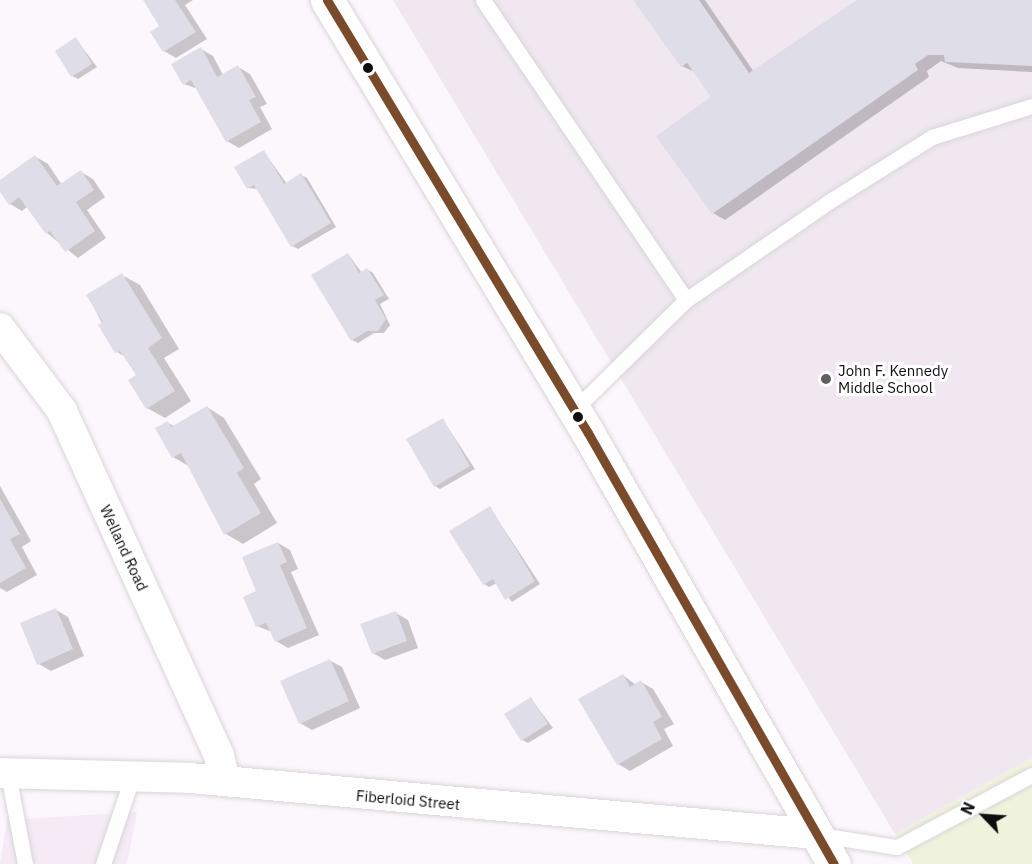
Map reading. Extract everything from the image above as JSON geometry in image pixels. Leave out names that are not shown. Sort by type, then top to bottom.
[{"type":"main road","points":[[327,0],[574,410],[834,864]]},
{"type":"street","name":"Welland Road","points":[[0,328],[62,411],[219,755],[225,781]]},
{"type":"street","name":"Fiberloid Street","points":[[4,773],[225,781],[815,834]]},
{"type":"lane","points":[[483,0],[686,300]]},
{"type":"lane","points":[[574,410],[686,300],[833,199],[932,137],[1032,106]]},
{"type":"lane","points":[[4,773],[25,864]]},
{"type":"lane","points":[[815,834],[897,848],[1032,775]]},
{"type":"lane","points":[[103,864],[132,778]]},
{"type":"shaded area","name":"John F. Kennedy Middle School","points":[[393,0],[1032,0],[1032,758],[895,834]]},
{"type":"shaded area","points":[[137,812],[127,864],[0,864],[7,820]]},
{"type":"green space","points":[[1032,758],[1032,864],[913,864],[895,834]]},
{"type":"building","points":[[143,0],[175,0],[196,32],[163,52],[150,32],[159,26]]},
{"type":"building","points":[[633,0],[699,0],[749,73],[857,0],[1032,0],[1032,66],[945,62],[944,55],[928,55],[915,64],[918,70],[712,214],[656,136],[711,97],[687,63],[681,67]]},
{"type":"building","points":[[76,37],[92,64],[71,77],[55,51]]},
{"type":"building","points":[[201,47],[217,77],[238,65],[256,97],[249,100],[261,122],[226,142],[191,80],[183,85],[171,64]]},
{"type":"building","points":[[264,150],[284,184],[301,173],[331,223],[291,247],[254,185],[247,189],[234,167]]},
{"type":"building","points":[[35,155],[57,186],[81,170],[94,190],[76,202],[95,231],[65,252],[50,231],[46,234],[19,197],[9,205],[0,192],[0,180]]},
{"type":"building","points":[[348,253],[359,273],[367,268],[384,295],[375,300],[386,319],[378,331],[367,331],[351,341],[311,275]]},
{"type":"building","points":[[122,273],[162,338],[148,348],[175,391],[146,409],[128,380],[136,375],[120,351],[115,353],[98,325],[103,322],[86,295]]},
{"type":"building","points":[[207,406],[244,468],[237,473],[261,513],[224,535],[181,453],[172,458],[155,428],[168,421],[171,427]]},
{"type":"building","points":[[443,418],[470,466],[434,487],[406,439]]},
{"type":"building","points":[[0,499],[20,534],[10,539],[26,568],[0,583]]},
{"type":"building","points":[[490,506],[535,581],[505,600],[493,579],[483,585],[449,531]]},
{"type":"building","points":[[278,542],[287,562],[280,565],[307,628],[275,642],[266,623],[256,627],[243,597],[256,591],[242,557]]},
{"type":"building","points":[[56,608],[73,649],[37,665],[20,623]]},
{"type":"building","points":[[396,611],[407,641],[372,654],[360,624]]},
{"type":"building","points":[[330,659],[349,701],[299,724],[280,681]]},
{"type":"building","points":[[623,674],[630,687],[641,680],[662,717],[653,722],[662,739],[617,765],[578,699]]},
{"type":"building","points":[[531,697],[548,724],[521,741],[504,714]]},
{"type":"transit line","points":[[327,0],[588,433],[834,864]]},
{"type":"place","name":"John F. Kennedy Middle School","points":[[826,379]]}]
